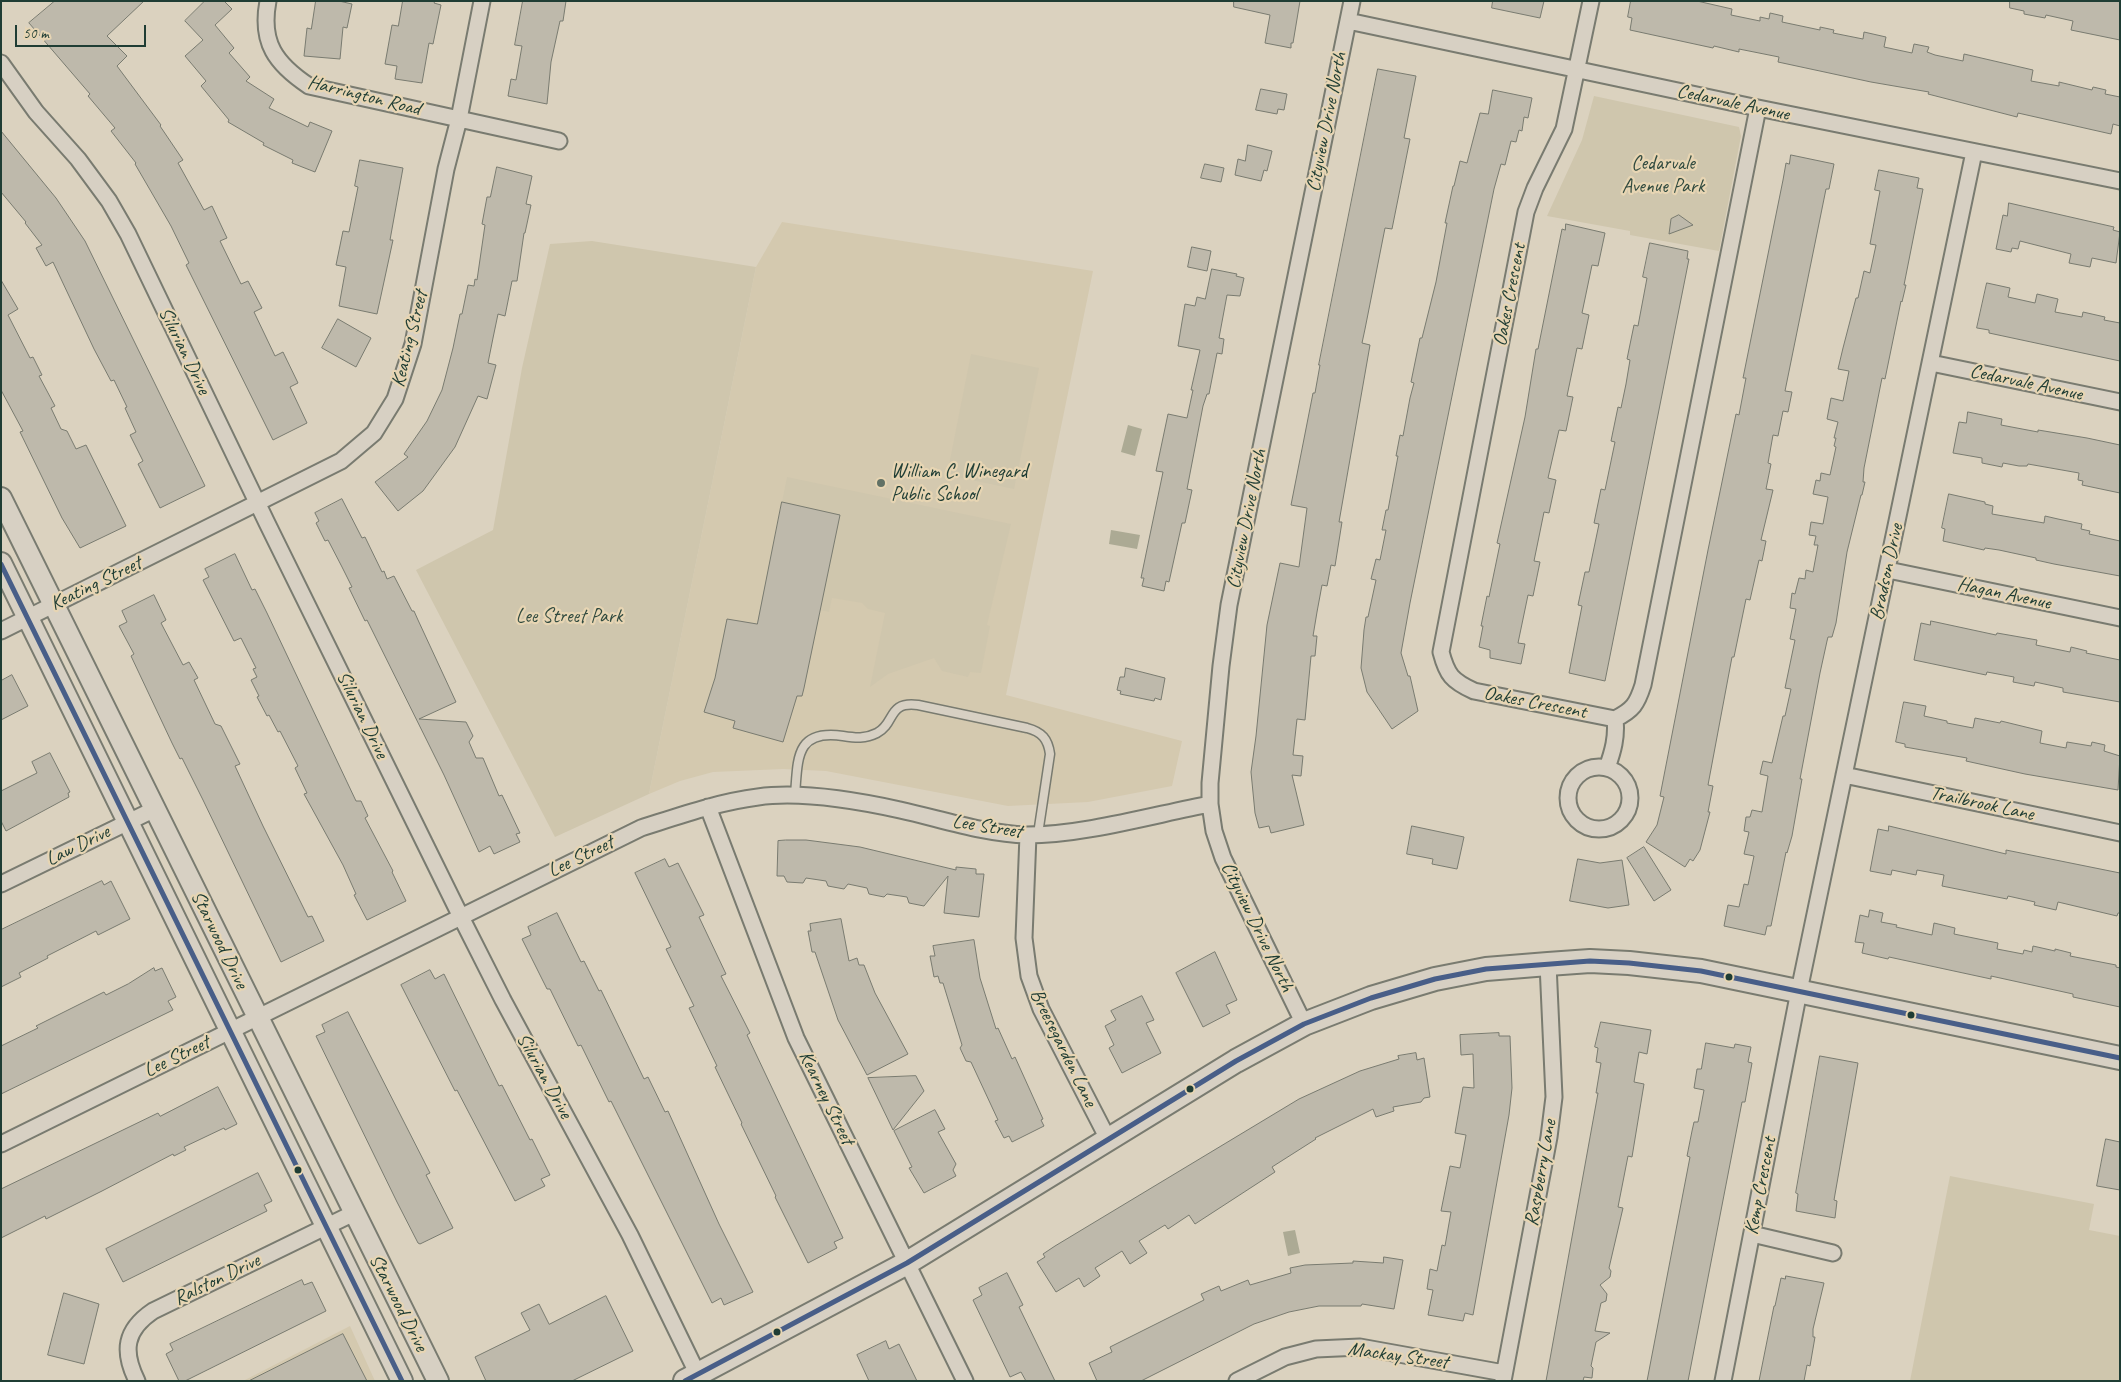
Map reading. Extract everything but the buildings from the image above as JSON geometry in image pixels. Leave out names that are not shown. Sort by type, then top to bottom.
[{"type":"main road","points":[[695,1379],[907,1263],[1236,1061],[1304,1024],[1371,998],[1435,979],[1486,969],[1590,961],[1629,963],[1701,972],[2120,1058]]},
{"type":"street","name":"Harrington Road","points":[[268,1],[266,15],[268,39],[277,58],[290,74],[309,86],[559,141]]},
{"type":"street","name":"Keating Street","points":[[1,631],[341,461],[374,433],[395,400],[413,344],[446,169],[459,119],[482,1]]},
{"type":"street","name":"Cityview Drive North","points":[[1304,1024],[1223,858],[1214,831],[1210,804],[1214,731],[1229,605],[1352,1]]},
{"type":"street","name":"Oakes Crescent","points":[[1591,1],[1564,129],[1534,188],[1526,212],[1441,652],[1446,669],[1456,683],[1474,691],[1615,719],[1628,712],[1638,702],[1643,685],[1758,108]]},
{"type":"street","name":"Cedarvale Avenue","points":[[1348,21],[1758,108],[2120,181]]},
{"type":"street","name":"Silurian Drive","points":[[1,63],[36,112],[78,159],[108,201],[128,234],[461,917],[503,1000],[626,1227],[695,1379]]},
{"type":"street","name":"Bradson Drive","points":[[1799,991],[1974,152]]},
{"type":"street","name":"Cedarvale Avenue","points":[[1931,363],[2120,402]]},
{"type":"street","name":"Starwood Drive","points":[[1,498],[438,1381]]},
{"type":"street","name":"Starwood Drive","points":[[1,563],[402,1381]]},
{"type":"street","name":"Hagan Avenue","points":[[1888,570],[2120,618]]},
{"type":"street","points":[[1607,768],[1615,746],[1617,733],[1615,719]]},
{"type":"street","points":[[1598,767],[1607,768],[1616,773],[1626,784],[1630,798],[1628,808],[1624,817],[1616,824],[1598,829],[1588,827],[1574,816],[1568,798],[1570,789],[1580,774],[1598,767]]},
{"type":"street","name":"Trailbrook Lane","points":[[1844,776],[2120,833]]},
{"type":"street","name":"Lee Street","points":[[1,1144],[461,917],[538,877],[641,828],[708,807],[759,796],[795,795],[898,810],[1004,833],[1033,834],[1078,830],[1210,804]]},
{"type":"street","name":"Kearney Street","points":[[708,807],[796,1038],[965,1381]]},
{"type":"street","name":"Law Drive","points":[[1,884],[154,808]]},
{"type":"street","name":"Breesegarden Lane","points":[[1033,834],[1024,938],[1029,976],[1041,1009],[1108,1139]]},
{"type":"street","name":"Raspberry Lane","points":[[1504,1377],[1549,1138],[1554,1097],[1548,964]]},
{"type":"street","name":"Kemp Crescent","points":[[1723,1381],[1799,991]]},
{"type":"street","name":"Ralston Drive","points":[[137,1381],[128,1356],[129,1341],[134,1329],[141,1320],[154,1311],[354,1213]]},
{"type":"street","points":[[1752,1234],[1833,1253]]},
{"type":"street","name":"Mackay Street","points":[[1237,1381],[1285,1358],[1316,1349],[1360,1347],[1504,1377]]},
{"type":"lane","points":[[795,795],[798,755],[812,738],[826,734],[862,739],[882,730],[892,712],[898,707],[908,704],[1036,730],[1045,736],[1050,754],[1033,834]]},
{"type":"shaded area","name":"William C. Winegard Public School","points":[[782,222],[1093,271],[1006,695],[1182,741],[1172,786],[1088,802],[1008,806],[826,771],[783,769],[713,772],[680,781],[649,794],[756,267]]},
{"type":"shaded area","points":[[1128,425],[1142,429],[1135,456],[1121,452]]},
{"type":"shaded area","points":[[1111,530],[1140,535],[1137,549],[1109,544]]},
{"type":"shaded area","points":[[1295,1230],[1300,1253],[1288,1256],[1283,1232]]},
{"type":"shaded area","points":[[350,1326],[375,1381],[243,1381]]},
{"type":"green space","name":"Cedarvale Avenue Park","points":[[1594,96],[1739,127],[1741,136],[1719,251],[1630,235],[1630,231],[1547,216],[1582,140]]},
{"type":"green space","name":"Lee Street Park","points":[[592,241],[756,267],[649,794],[555,837],[416,570],[493,530],[522,368],[550,244]]},
{"type":"green space","points":[[971,354],[1039,368],[1014,489],[947,475]]},
{"type":"green space","points":[[787,477],[1011,524],[987,625],[990,626],[981,673],[970,672],[968,677],[942,671],[934,658],[888,674],[870,687],[885,613],[868,609],[862,603],[832,598],[829,612],[820,610],[840,515],[782,502]]},
{"type":"green space","points":[[1950,1176],[2094,1204],[2089,1230],[2120,1236],[2120,1381],[1910,1381]]},
{"type":"transit line","points":[[1,564],[402,1381]]},
{"type":"transit line","points":[[685,1381],[907,1263],[1236,1061],[1304,1024],[1371,998],[1435,979],[1486,969],[1590,961],[1629,963],[1701,971],[2120,1058]]},
{"type":"place","name":"William C. Winegard Public School","points":[[881,483]]}]
